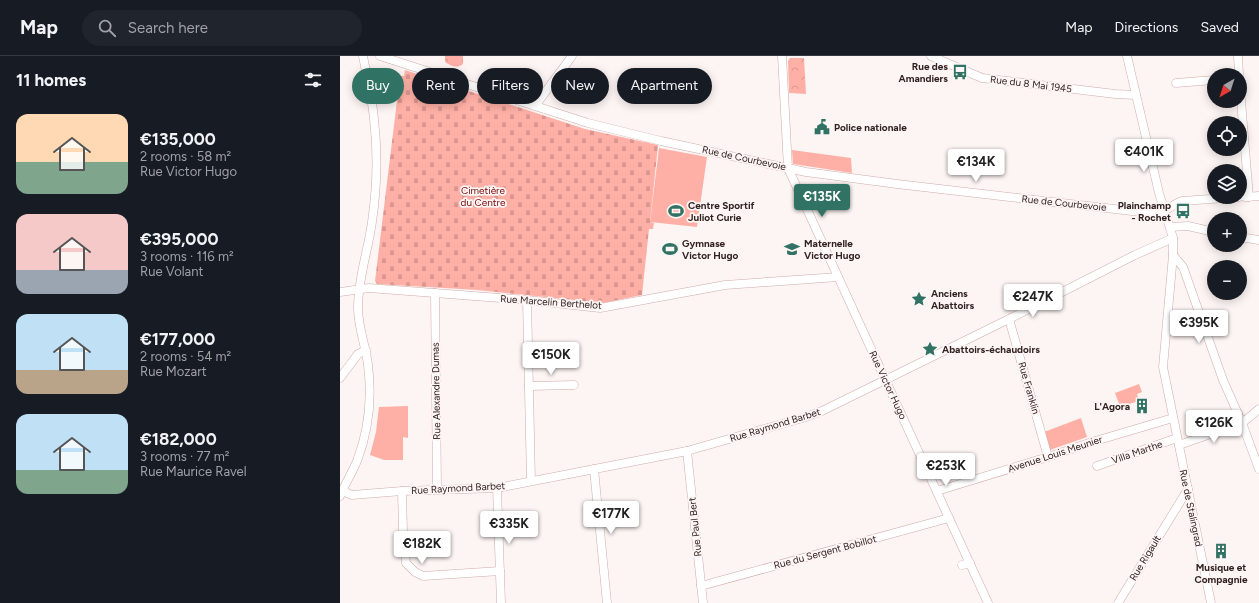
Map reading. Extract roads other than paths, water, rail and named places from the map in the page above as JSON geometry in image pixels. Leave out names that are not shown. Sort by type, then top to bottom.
[{"type":"street","points":[[357,56],[365,68]]},
{"type":"street","points":[[363,56],[365,68]]},
{"type":"street","name":"Rue de Courbevoie","points":[[380,56],[392,58],[535,106],[588,122],[643,136],[788,168],[814,173],[928,188],[1158,214],[1165,212]]},
{"type":"street","points":[[535,106],[572,56]]},
{"type":"street","points":[[782,56],[788,168]]},
{"type":"street","name":"Rue du 8 Mai 1945","points":[[931,56],[940,58],[982,78],[1115,94],[1136,95]]},
{"type":"street","name":"Rue de Stalingrad","points":[[1127,56],[1149,153],[1173,238],[1172,270],[1163,367],[1211,603]]},
{"type":"street","points":[[1238,56],[1239,68]]},
{"type":"street","points":[[1176,83],[1207,81]]},
{"type":"street","points":[[341,494],[358,459],[368,420],[370,397],[368,364],[358,310],[360,277],[372,223],[376,175],[374,118],[371,104]]},
{"type":"street","points":[[1242,108],[1249,197],[1259,196]]},
{"type":"street","name":"Rue Victor Hugo","points":[[788,168],[937,491],[949,518],[961,554],[988,603]]},
{"type":"street","points":[[1165,212],[1174,204],[1182,201],[1207,199]]},
{"type":"street","points":[[1170,227],[1188,226],[1207,230]]},
{"type":"street","name":"Rue Raymond Barbet","points":[[341,494],[497,488],[687,451],[815,414],[1009,319],[1135,255],[1173,238]]},
{"type":"street","points":[[1247,238],[1259,240]]},
{"type":"street","points":[[1173,255],[1183,267],[1223,380],[1242,423],[1259,469]]},
{"type":"street","name":"Rue Marcelin Berthelot","points":[[340,292],[368,288],[527,300],[600,308],[725,285],[838,277]]},
{"type":"street","name":"Rue Alexandre Dumas","points":[[435,293],[437,490]]},
{"type":"street","points":[[527,300],[531,481]]},
{"type":"street","name":"Rue Franklin","points":[[1009,319],[1048,457]]},
{"type":"street","points":[[340,378],[358,354],[366,350]]},
{"type":"street","points":[[350,366],[368,364]]},
{"type":"street","points":[[529,386],[574,385]]},
{"type":"street","points":[[1242,423],[1259,408]]},
{"type":"street","name":"Avenue Louis Meunier","points":[[937,491],[1173,418]]},
{"type":"street","name":"Villa Marthe","points":[[1097,466],[1242,423]]},
{"type":"street","name":"Rue Paul Bert","points":[[687,451],[703,603]]},
{"type":"street","points":[[594,469],[607,603]]},
{"type":"street","points":[[497,488],[501,603]]},
{"type":"street","name":"Rue Rigault","points":[[1118,603],[1188,488]]},
{"type":"street","points":[[402,491],[403,532],[406,563],[414,572],[423,576],[500,571]]},
{"type":"street","points":[[1173,512],[1191,505]]},
{"type":"street","name":"Rue du Sergent Bobillot","points":[[701,586],[949,518]]},
{"type":"place","name":"Rue des Amandiers","points":[[960,72]]},
{"type":"place","name":"Police nationale","points":[[822,127]]},
{"type":"place","name":"Centre Sportif Juliot Curie","points":[[676,211]]},
{"type":"place","name":"Plainchamp - Rochet","points":[[1183,211]]},
{"type":"place","name":"Gymnase Victor Hugo","points":[[670,249]]},
{"type":"place","name":"Maternelle Victor Hugo","points":[[792,249]]},
{"type":"place","name":"Anciens Abattoirs","points":[[919,299]]},
{"type":"place","name":"Abattoirs-échaudoirs","points":[[930,349]]},
{"type":"place","name":"L'Agora","points":[[1142,406]]},
{"type":"place","name":"Musique et Compagnie","points":[[1221,551]]},
{"type":"park label","name":"Cimetière du Centre","points":[[483,196]]}]
